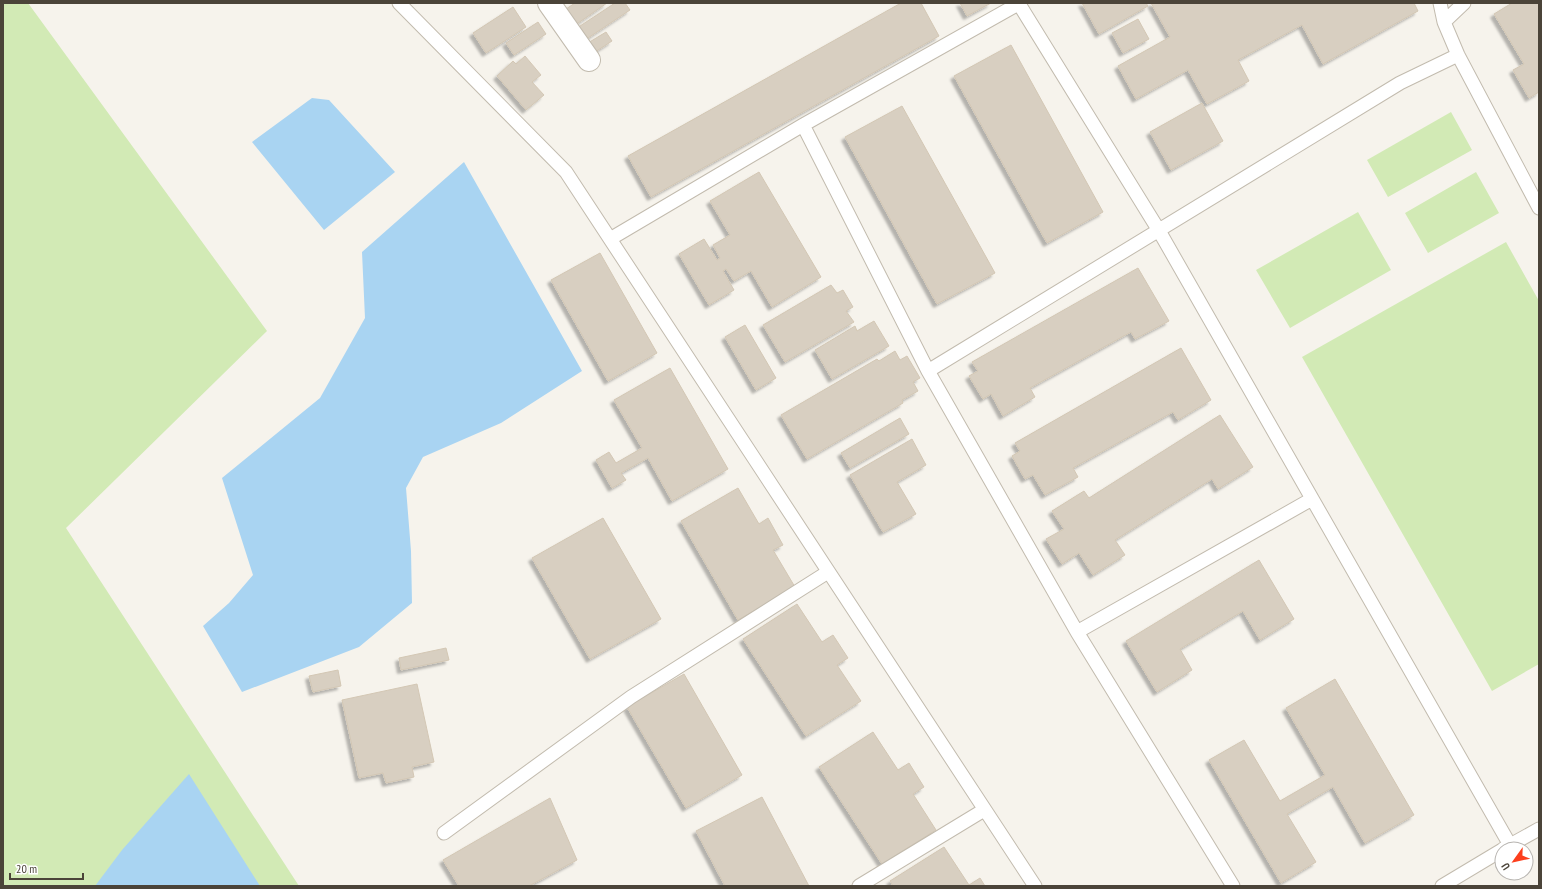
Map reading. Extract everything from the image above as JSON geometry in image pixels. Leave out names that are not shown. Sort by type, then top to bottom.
[{"type":"street","points":[[549,3],[589,60]]},
{"type":"lane","points":[[399,3],[566,172],[1035,886]]},
{"type":"lane","points":[[610,239],[803,125],[1019,3],[1158,229],[1312,499],[1501,841]]},
{"type":"lane","points":[[1440,3],[1444,22],[1458,55],[1539,208]]},
{"type":"lane","points":[[1444,22],[1464,3]]},
{"type":"lane","points":[[928,371],[1158,229],[1400,83],[1458,55]]},
{"type":"lane","points":[[803,125],[928,371],[1078,632],[1233,886]]},
{"type":"lane","points":[[1078,632],[1312,499]]},
{"type":"lane","points":[[444,833],[631,697],[828,572]]},
{"type":"lane","points":[[859,886],[984,810]]},
{"type":"lane","points":[[1518,841],[1539,829]]},
{"type":"lane","points":[[1442,886],[1494,855]]},
{"type":"green space","points":[[3,3],[28,3],[267,331],[66,528],[299,886],[3,886]]},
{"type":"green space","points":[[1451,112],[1472,150],[1388,197],[1367,160]]},
{"type":"green space","points":[[1476,172],[1499,213],[1428,253],[1405,213]]},
{"type":"green space","points":[[1358,212],[1391,270],[1290,328],[1256,270]]},
{"type":"green space","points":[[1506,242],[1539,301],[1539,664],[1492,691],[1302,357]]},
{"type":"water","points":[[312,98],[329,100],[395,172],[324,230],[252,142]]},
{"type":"water","points":[[464,162],[582,371],[501,423],[423,457],[406,488],[411,551],[412,603],[359,647],[242,692],[203,626],[229,603],[253,575],[222,478],[320,398],[365,318],[362,252]]},
{"type":"water","points":[[189,774],[260,886],[95,886],[122,850]]},
{"type":"building","points":[[575,3],[607,3],[571,28],[560,13]]},
{"type":"building","points":[[615,3],[625,3],[630,10],[582,42],[574,30]]},
{"type":"building","points":[[901,3],[921,3],[939,36],[651,197],[628,156]]},
{"type":"building","points":[[960,3],[991,3],[967,16]]},
{"type":"building","points":[[1082,3],[1146,3],[1148,6],[1099,34]]},
{"type":"building","points":[[1151,3],[1414,3],[1418,11],[1323,64],[1302,25],[1238,60],[1249,81],[1207,104],[1188,70],[1136,99],[1118,66],[1170,37]]},
{"type":"building","points":[[1512,3],[1539,3],[1539,92],[1529,98],[1513,70],[1524,64],[1494,14]]},
{"type":"building","points":[[513,7],[526,27],[486,53],[473,33]]},
{"type":"building","points":[[1138,19],[1149,39],[1123,53],[1112,33]]},
{"type":"building","points":[[538,22],[546,34],[514,55],[506,43]]},
{"type":"building","points":[[606,32],[612,41],[589,56],[583,46]]},
{"type":"building","points":[[1011,45],[1103,212],[1047,243],[954,76]]},
{"type":"building","points":[[525,56],[541,75],[532,82],[544,95],[526,110],[497,76],[513,61],[516,64]]},
{"type":"building","points":[[1202,103],[1223,141],[1171,170],[1150,132]]},
{"type":"building","points":[[902,106],[995,273],[937,304],[845,137]]},
{"type":"building","points":[[759,172],[821,277],[772,307],[751,271],[734,281],[726,269],[723,271],[734,290],[709,305],[679,254],[704,239],[717,260],[720,258],[713,245],[730,235],[710,201]]},
{"type":"building","points":[[600,253],[657,353],[608,381],[551,280]]},
{"type":"building","points":[[1138,268],[1169,321],[1135,339],[1131,332],[1030,388],[1035,397],[1003,416],[991,394],[983,399],[969,376],[978,371],[972,362]]},
{"type":"building","points":[[831,285],[837,293],[843,290],[853,307],[846,311],[854,322],[785,362],[763,325]]},
{"type":"building","points":[[874,321],[889,346],[832,379],[815,350],[855,326],[857,331]]},
{"type":"building","points":[[745,325],[776,378],[756,390],[725,337]]},
{"type":"building","points":[[1181,348],[1211,400],[1178,420],[1173,412],[1073,468],[1078,477],[1045,495],[1033,475],[1025,479],[1012,456],[1020,451],[1015,443]]},
{"type":"building","points":[[895,351],[900,360],[907,356],[920,378],[913,382],[918,391],[902,400],[903,403],[807,459],[781,415],[877,359],[879,361]]},
{"type":"building","points":[[670,368],[728,469],[672,501],[648,458],[621,473],[626,480],[612,488],[596,460],[609,452],[616,463],[642,448],[614,400]]},
{"type":"building","points":[[1220,415],[1253,467],[1218,489],[1212,479],[1115,540],[1125,555],[1093,575],[1079,553],[1062,564],[1046,539],[1064,529],[1052,511],[1084,491],[1089,498]]},
{"type":"building","points":[[900,418],[909,434],[850,468],[841,453]]},
{"type":"building","points":[[912,439],[926,465],[897,482],[916,514],[883,532],[850,475]]},
{"type":"building","points":[[738,488],[759,524],[768,518],[783,545],[773,550],[795,587],[738,620],[681,521]]},
{"type":"building","points":[[603,518],[661,619],[590,659],[532,558]]},
{"type":"building","points":[[1259,560],[1294,619],[1260,640],[1243,611],[1180,649],[1192,670],[1157,692],[1126,641]]},
{"type":"building","points":[[797,604],[822,642],[833,635],[848,658],[837,665],[861,701],[806,736],[743,639]]},
{"type":"building","points":[[446,648],[449,660],[401,670],[399,658]]},
{"type":"building","points":[[338,670],[341,686],[313,692],[309,676]]},
{"type":"building","points":[[684,674],[742,775],[686,808],[627,707]]},
{"type":"building","points":[[1335,679],[1414,815],[1365,843],[1333,787],[1287,814],[1316,862],[1281,883],[1209,760],[1244,740],[1280,801],[1325,775],[1286,708]]},
{"type":"building","points":[[417,684],[434,762],[412,767],[414,777],[386,783],[383,773],[359,778],[342,700]]},
{"type":"building","points":[[873,732],[898,770],[909,763],[924,787],[913,794],[936,830],[882,864],[819,767]]},
{"type":"building","points":[[762,797],[809,886],[725,886],[696,831]]},
{"type":"building","points":[[550,798],[577,860],[529,886],[459,886],[443,860]]},
{"type":"building","points":[[944,847],[969,885],[980,878],[985,886],[893,886],[890,881]]}]
